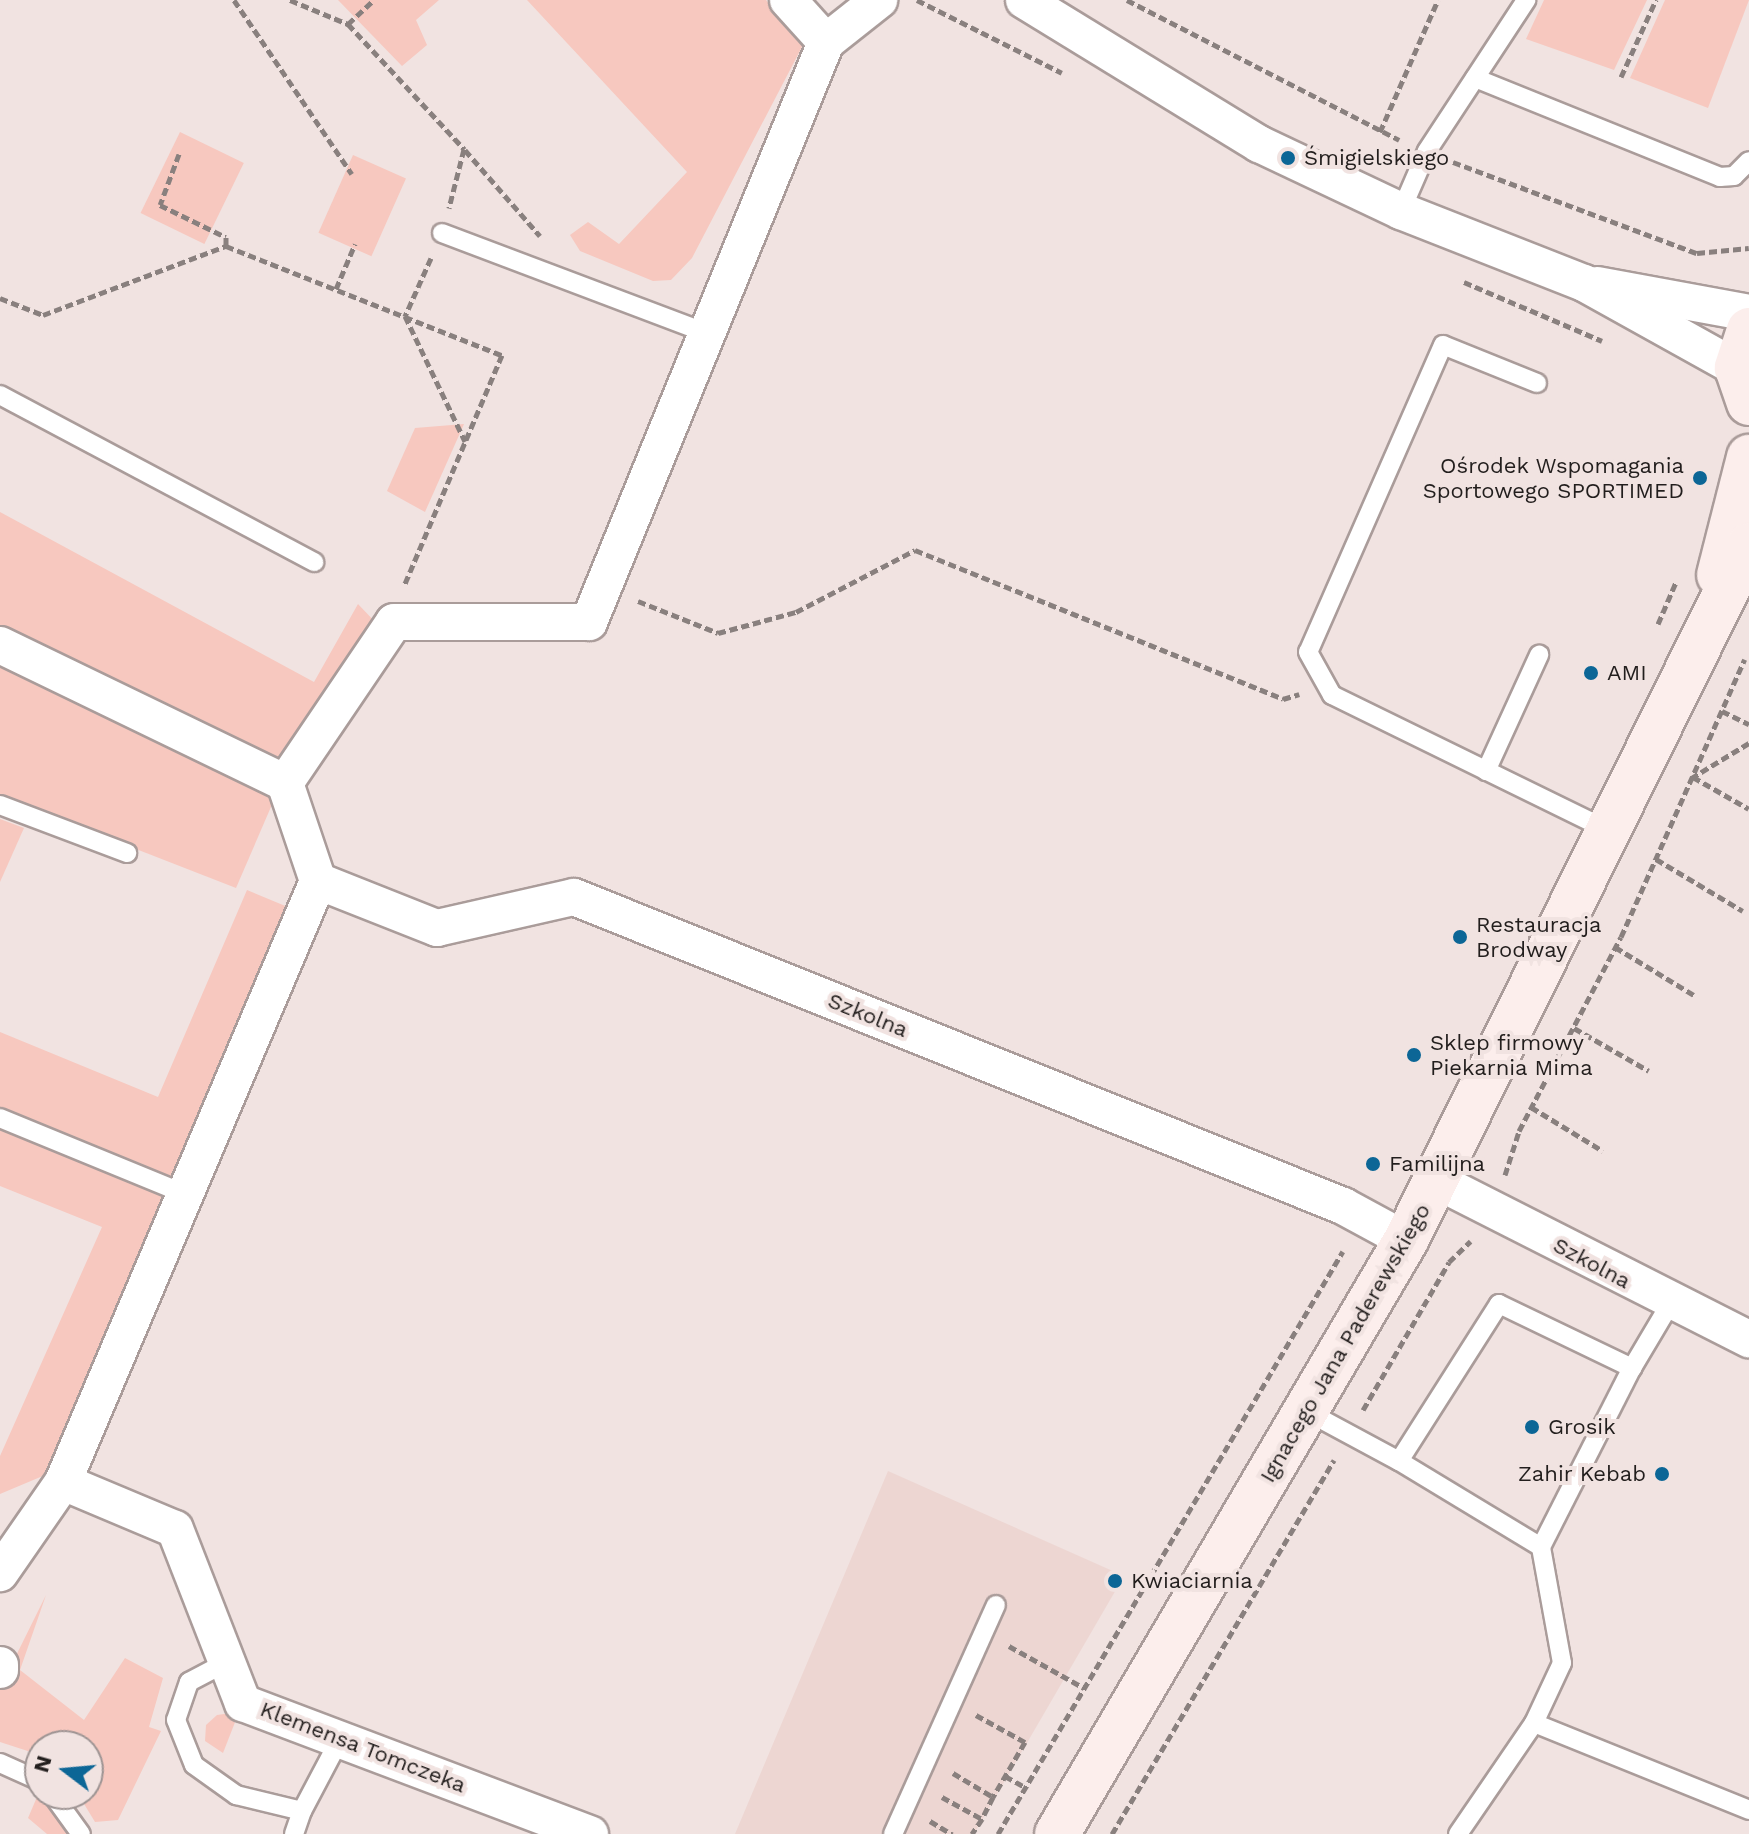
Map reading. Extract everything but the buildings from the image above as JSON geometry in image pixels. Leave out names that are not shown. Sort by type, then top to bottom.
[{"type":"street","points":[[788,0],[826,42]]},
{"type":"street","points":[[285,783],[394,622],[589,622],[826,42],[879,0]]},
{"type":"street","points":[[1024,0],[1259,144],[1401,211],[1584,283],[1745,367]]},
{"type":"street","points":[[1584,283],[1749,313]]},
{"type":"street","points":[[1708,620],[1749,457]]},
{"type":"street","points":[[1708,620],[1749,545]]},
{"type":"street","name":"Ignacego Jana Paderewskiego","points":[[1057,1834],[1406,1240],[1612,833],[1708,620]]},
{"type":"street","points":[[0,645],[285,783],[318,881],[63,1482],[0,1573]]},
{"type":"street","name":"Szkolna","points":[[318,881],[437,928],[574,897],[1363,1216],[1406,1240]]},
{"type":"street","name":"Szkolna","points":[[1437,1181],[1670,1304],[1749,1339]]},
{"type":"street","name":"Klemensa Tomczeka","points":[[63,1482],[175,1529],[243,1703],[341,1737],[590,1834]]},
{"type":"lane","points":[[1401,211],[1427,151],[1526,0]]},
{"type":"lane","points":[[1475,78],[1720,177],[1734,176],[1749,161]]},
{"type":"lane","points":[[442,233],[707,333]]},
{"type":"lane","points":[[1537,383],[1443,345],[1308,652],[1327,687],[1612,833]]},
{"type":"lane","points":[[0,395],[314,562]]},
{"type":"lane","points":[[1486,771],[1539,655]]},
{"type":"lane","points":[[0,805],[127,853]]},
{"type":"lane","points":[[0,1118],[185,1194]]},
{"type":"lane","points":[[1399,1461],[1499,1304],[1632,1368]]},
{"type":"lane","points":[[1458,1834],[1534,1723],[1562,1663],[1541,1547],[1632,1368],[1670,1304]]},
{"type":"lane","points":[[1306,1411],[1399,1461],[1541,1547]]},
{"type":"lane","points":[[893,1834],[996,1605]]},
{"type":"lane","points":[[227,1662],[189,1682],[176,1720],[194,1765],[236,1795],[302,1811]]},
{"type":"lane","points":[[1534,1723],[1749,1810]]},
{"type":"lane","points":[[294,1834],[302,1811],[341,1737]]},
{"type":"lane","points":[[0,1763],[24,1774]]},
{"type":"lane","points":[[64,1810],[81,1834]]},
{"type":"path","points":[[234,0],[352,174]]},
{"type":"path","points":[[290,0],[348,24],[464,149],[585,288]]},
{"type":"path","points":[[348,24],[374,0]]},
{"type":"path","points":[[916,0],[1005,42]]},
{"type":"path","points":[[1127,0],[1380,132],[1427,151],[1697,253],[1749,248]]},
{"type":"path","points":[[1380,132],[1438,0]]},
{"type":"path","points":[[1621,77],[1656,0]]},
{"type":"path","points":[[464,149],[442,233],[405,316],[465,441]]},
{"type":"path","points":[[179,154],[160,205],[226,237],[226,246]]},
{"type":"path","points":[[336,289],[355,244]]},
{"type":"path","points":[[0,298],[43,315],[226,246],[502,355],[394,622]]},
{"type":"path","points":[[603,588],[718,633],[796,612],[915,550],[1283,699],[1327,687]]},
{"type":"path","points":[[1652,638],[1683,567]]},
{"type":"path","points":[[1722,711],[1749,724]]},
{"type":"path","points":[[1749,743],[1693,777],[1749,809]]},
{"type":"path","points":[[1656,859],[1743,911]]},
{"type":"path","points":[[1615,947],[1694,995]]},
{"type":"path","points":[[1573,1028],[1649,1071]]},
{"type":"path","points":[[1531,1107],[1603,1151]]},
{"type":"path","points":[[998,1834],[1363,1216]]},
{"type":"path","points":[[984,1632],[1084,1688]]},
{"type":"path","points":[[953,1702],[1025,1742],[972,1834]]},
{"type":"path","points":[[927,1759],[993,1797]]},
{"type":"path","points":[[1005,1776],[1026,1787]]},
{"type":"path","points":[[916,1783],[982,1819]]},
{"type":"shaded area","points":[[338,0],[439,0],[416,20],[427,45],[402,66]]},
{"type":"shaded area","points":[[527,0],[766,0],[803,45],[692,258],[671,280],[653,281],[580,251],[570,235],[588,222],[619,244],[687,172]]},
{"type":"shaded area","points":[[1544,0],[1647,0],[1614,70],[1526,39]]},
{"type":"shaded area","points":[[1665,0],[1749,0],[1708,108],[1630,78]]},
{"type":"shaded area","points":[[180,132],[244,163],[204,244],[141,213]]},
{"type":"shaded area","points":[[353,155],[406,179],[371,256],[318,233]]},
{"type":"shaded area","points":[[464,424],[425,512],[387,491],[415,428]]},
{"type":"shaded area","points":[[0,512],[314,682],[358,604],[378,625],[284,771],[0,632]]},
{"type":"shaded area","points":[[0,651],[280,786],[236,888],[0,796]]},
{"type":"shaded area","points":[[0,819],[24,828],[0,882]]},
{"type":"shaded area","points":[[247,890],[295,910],[57,1470],[0,1494],[0,1456],[102,1227],[0,1186],[0,1032],[158,1097]]},
{"type":"shaded area","points":[[888,1471],[1124,1576],[974,1834],[735,1834]]},
{"type":"shaded area","points":[[46,1595],[20,1670],[84,1720],[125,1658],[163,1678],[149,1727],[161,1731],[118,1820],[95,1822],[88,1810],[104,1810],[104,1730],[24,1730],[24,1750],[0,1742],[0,1688]]},
{"type":"shaded area","points":[[239,1712],[223,1753],[205,1741],[206,1725],[217,1715]]},
{"type":"shaded area","points":[[31,1810],[52,1810],[71,1834],[47,1834],[28,1818]]},
{"type":"place","name":"Śmigielskiego","points":[[1288,158]]},
{"type":"place","name":"Ośrodek Wspomagania Sportowego SPORTIMED","points":[[1700,478]]},
{"type":"place","name":"AMI","points":[[1591,673]]},
{"type":"place","name":"Restauracja Brodway","points":[[1460,937]]},
{"type":"place","name":"Sklep firmowy Piekarnia Mima","points":[[1414,1055]]},
{"type":"place","name":"Familijna","points":[[1373,1164]]},
{"type":"place","name":"Grosik","points":[[1532,1427]]},
{"type":"place","name":"Zahir Kebab","points":[[1662,1474]]},
{"type":"place","name":"Kwiaciarnia","points":[[1115,1581]]}]
